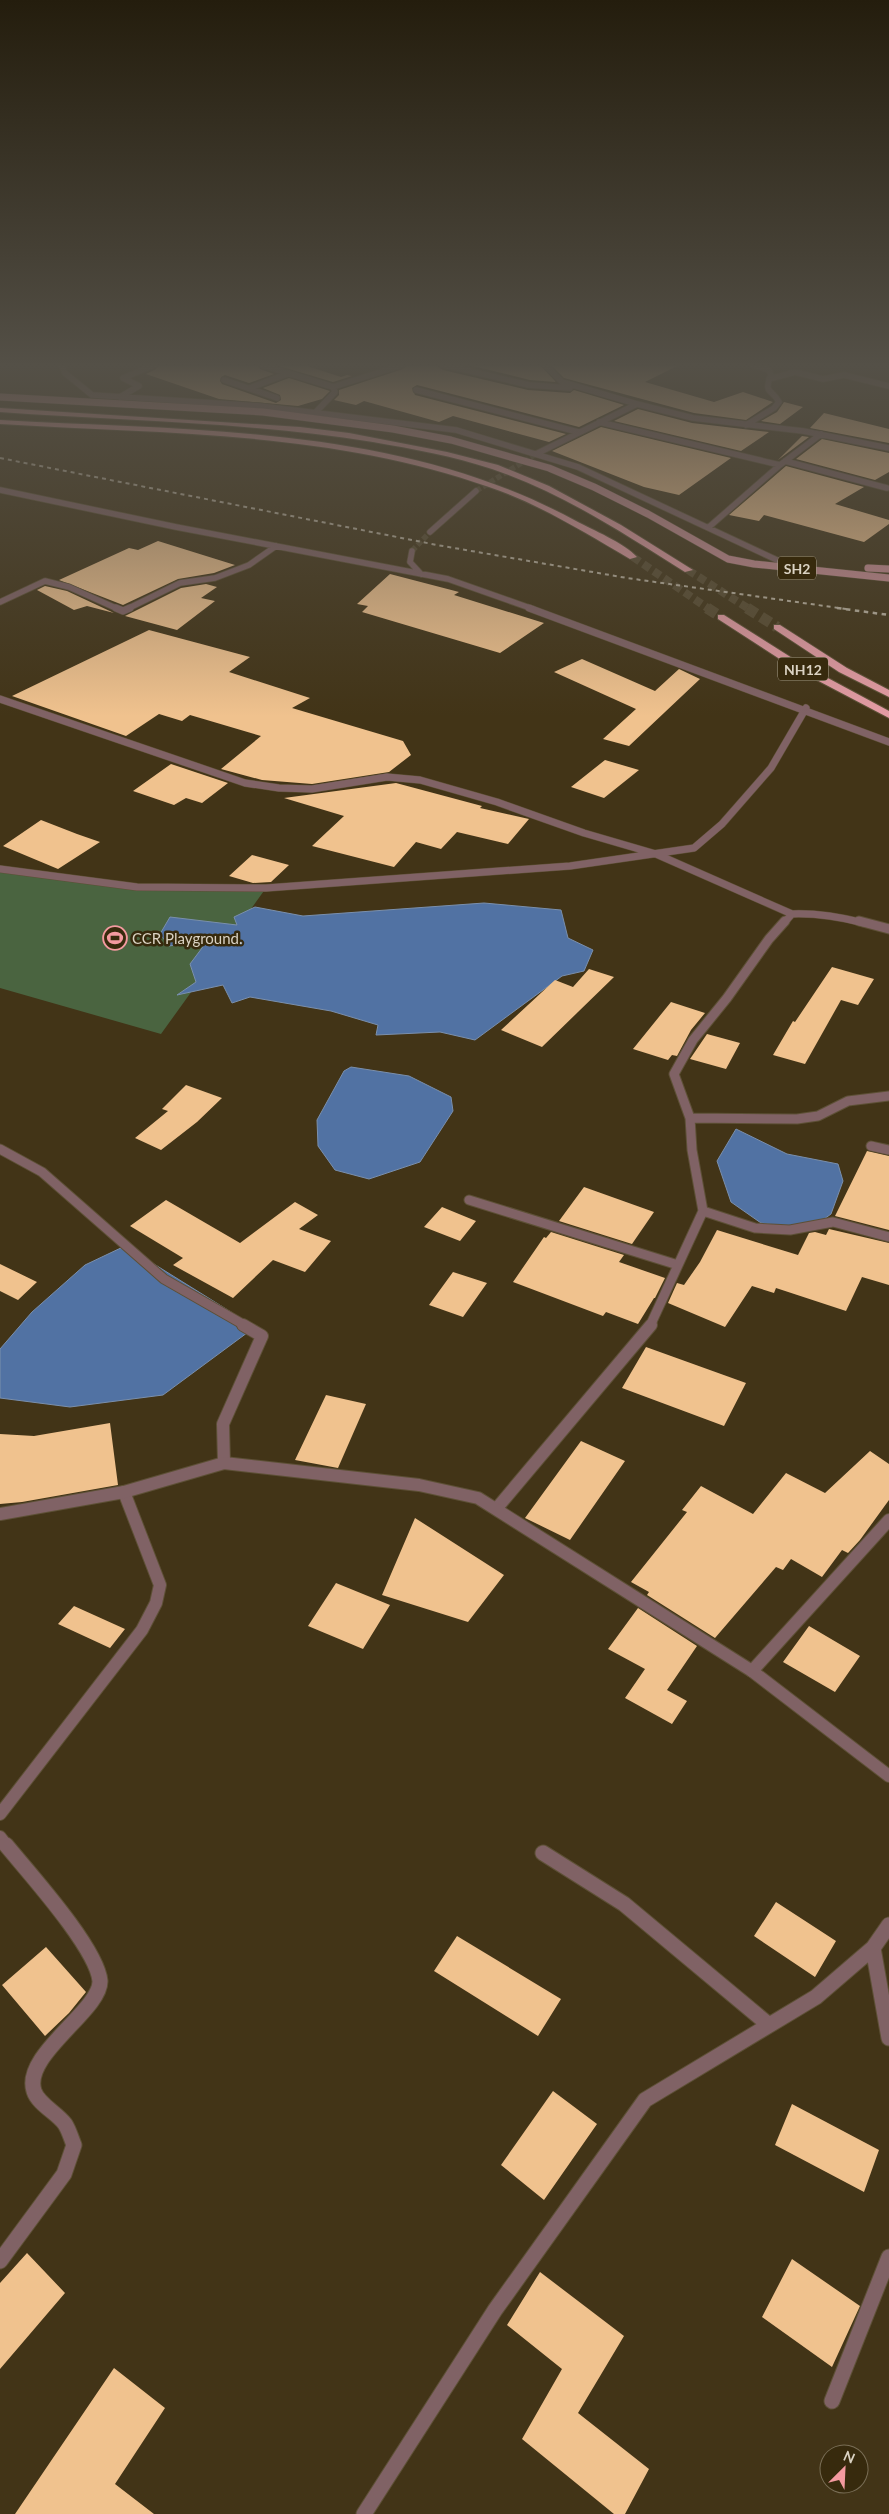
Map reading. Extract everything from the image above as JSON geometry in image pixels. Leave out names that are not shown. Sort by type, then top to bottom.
[{"type":"highway","points":[[484,482],[526,500],[633,557]]},
{"type":"highway","points":[[533,482],[608,519],[688,570]]},
{"type":"highway","name":"NH12","points":[[720,616],[796,665],[889,715]]},
{"type":"highway","name":"NH12","points":[[777,627],[843,670],[889,694]]},
{"type":"main road","name":"SH2","points":[[580,482],[648,514],[728,559],[740,562],[824,568],[889,570]]},
{"type":"main road","name":"SH2","points":[[707,548],[889,578]]},
{"type":"street","points":[[612,482],[779,560]]},
{"type":"street","points":[[710,527],[760,482]]},
{"type":"street","points":[[863,482],[887,488]]},
{"type":"street","points":[[1,491],[457,582],[806,708],[889,742]]},
{"type":"street","points":[[430,532],[476,491]]},
{"type":"street","points":[[0,602],[46,581],[69,587],[123,610],[180,583],[215,578],[249,565],[276,546]]},
{"type":"street","points":[[412,551],[410,562],[422,574]]},
{"type":"street","points":[[0,699],[245,783],[279,788],[312,789],[387,777],[420,780],[497,802],[584,833],[656,854],[792,914],[806,913],[836,916],[889,929]]},
{"type":"street","points":[[0,869],[137,887],[266,888],[570,866],[694,848],[722,824],[771,768],[806,708]]},
{"type":"street","points":[[497,1508],[648,1330],[703,1211],[692,1150],[690,1118],[674,1074],[693,1040],[728,998],[768,939],[792,914]]},
{"type":"street","points":[[690,1118],[796,1119],[818,1116],[848,1101],[889,1096]]},
{"type":"street","points":[[871,1146],[889,1150]]},
{"type":"street","points":[[0,1149],[42,1172],[164,1279],[262,1336],[223,1424],[224,1463]]},
{"type":"street","points":[[469,1200],[678,1265]]},
{"type":"street","points":[[703,1211],[755,1228],[790,1230],[833,1222],[889,1236]]},
{"type":"street","points":[[0,1514],[124,1492],[224,1463],[419,1486],[478,1498],[497,1508],[752,1671],[889,1776]]},
{"type":"street","points":[[0,1814],[142,1630],[156,1603],[160,1585],[124,1492]]},
{"type":"street","points":[[752,1671],[889,1520]]},
{"type":"street","points":[[0,1837],[81,1940],[98,1972],[100,1984],[92,1999],[38,2064],[32,2077],[34,2093],[65,2124],[74,2144],[64,2174],[0,2261]]},
{"type":"street","points":[[544,1853],[624,1904],[769,2025]]},
{"type":"street","points":[[364,2514],[495,2310],[645,2100],[816,1997],[873,1948],[889,1925]]},
{"type":"street","points":[[873,1948],[889,2038]]},
{"type":"street","points":[[832,2402],[889,2257]]},
{"type":"green space","name":"CCR Playground.","points":[[0,869],[137,887],[266,888],[161,1034],[0,988]]},
{"type":"water","points":[[484,903],[561,910],[568,938],[593,950],[584,971],[562,976],[475,1040],[440,1032],[376,1035],[378,1025],[331,1011],[250,997],[232,1003],[223,985],[177,995],[196,982],[190,964],[208,940],[169,946],[160,934],[170,917],[237,925],[234,917],[255,907],[303,916]]},
{"type":"water","points":[[351,1067],[409,1076],[451,1097],[453,1111],[420,1162],[369,1179],[335,1170],[318,1146],[317,1120],[344,1071]]},
{"type":"water","points":[[736,1129],[787,1154],[838,1164],[843,1181],[831,1214],[809,1230],[761,1223],[731,1202],[717,1161]]},
{"type":"water","points":[[125,1246],[255,1327],[163,1395],[70,1407],[0,1398],[0,1349],[32,1312],[85,1265]]},
{"type":"building","points":[[632,482],[697,482],[679,495]]},
{"type":"building","points":[[767,482],[847,482],[864,487],[835,504],[889,520],[889,524],[864,542],[764,515],[759,521],[729,515]]},
{"type":"building","points":[[158,541],[235,565],[214,573],[178,579],[123,605],[59,580],[129,548],[138,550]]},
{"type":"building","points":[[390,574],[459,592],[454,595],[544,623],[500,653],[362,612],[368,606],[357,604]]},
{"type":"building","points":[[206,584],[217,587],[201,598],[215,601],[177,630],[125,616],[181,588]]},
{"type":"building","points":[[45,586],[67,591],[114,613],[87,606],[74,610],[37,590]]},
{"type":"building","points":[[149,630],[250,657],[229,672],[310,698],[292,708],[403,741],[411,755],[389,772],[312,784],[262,780],[221,769],[261,736],[190,715],[182,721],[159,714],[126,736],[12,696]]},
{"type":"building","points":[[582,659],[655,691],[679,669],[700,679],[629,746],[603,739],[636,709],[554,672]]},
{"type":"building","points":[[605,760],[639,770],[604,798],[571,787]]},
{"type":"building","points":[[171,764],[228,783],[202,803],[186,798],[174,805],[133,791]]},
{"type":"building","points":[[396,783],[482,806],[480,808],[529,819],[508,844],[457,832],[441,849],[416,842],[394,867],[312,846],[344,816],[284,798]]},
{"type":"building","points":[[41,820],[100,842],[58,869],[3,846]]},
{"type":"building","points":[[252,855],[289,865],[271,882],[253,883],[229,876]]},
{"type":"building","points":[[832,967],[874,979],[858,1005],[841,1000],[805,1064],[773,1055],[793,1021],[795,1022]]},
{"type":"building","points":[[589,969],[614,977],[542,1047],[501,1030],[555,980],[573,987]]},
{"type":"building","points":[[671,1002],[705,1013],[691,1030],[677,1056],[672,1055],[668,1060],[633,1049]]},
{"type":"building","points":[[707,1034],[740,1043],[726,1069],[690,1059]]},
{"type":"building","points":[[186,1085],[222,1098],[197,1122],[161,1150],[135,1138],[168,1111],[162,1109]]},
{"type":"building","points":[[867,1151],[889,1156],[889,1230],[835,1216]]},
{"type":"building","points":[[584,1187],[654,1212],[632,1244],[559,1221]]},
{"type":"building","points":[[166,1200],[240,1243],[295,1202],[318,1215],[299,1229],[331,1241],[305,1272],[273,1260],[233,1298],[173,1265],[183,1258],[130,1226]]},
{"type":"building","points":[[442,1207],[476,1221],[460,1241],[424,1227]]},
{"type":"building","points":[[829,1229],[889,1243],[889,1285],[862,1277],[846,1311],[776,1288],[774,1293],[752,1286],[725,1327],[668,1303],[677,1283],[684,1285],[700,1262],[717,1230],[798,1255],[809,1233],[815,1232],[826,1235]]},
{"type":"building","points":[[551,1232],[624,1255],[619,1262],[665,1278],[638,1324],[606,1312],[603,1316],[513,1282],[544,1237],[546,1238]]},
{"type":"building","points":[[0,1264],[37,1282],[18,1300],[0,1291]]},
{"type":"building","points":[[453,1272],[487,1283],[463,1317],[429,1305]]},
{"type":"building","points":[[646,1347],[746,1383],[724,1426],[622,1388]]},
{"type":"building","points":[[326,1395],[366,1404],[338,1468],[295,1460]]},
{"type":"building","points":[[110,1423],[118,1485],[22,1502],[0,1504],[0,1434],[34,1436]]},
{"type":"building","points":[[581,1441],[625,1461],[570,1540],[525,1518]]},
{"type":"building","points":[[870,1451],[889,1464],[889,1500],[860,1540],[848,1553],[842,1550],[822,1577],[791,1559],[783,1570],[776,1567],[715,1638],[647,1595],[649,1592],[631,1582],[687,1512],[682,1510],[701,1486],[753,1514],[786,1473],[825,1493]]},
{"type":"building","points":[[415,1518],[504,1575],[468,1622],[382,1595]]},
{"type":"building","points":[[336,1583],[390,1605],[363,1649],[308,1626]]},
{"type":"building","points":[[74,1606],[125,1629],[110,1648],[58,1624]]},
{"type":"building","points":[[638,1608],[697,1646],[667,1690],[687,1701],[672,1724],[625,1698],[645,1669],[608,1649]]},
{"type":"building","points":[[809,1626],[860,1656],[835,1692],[783,1662]]},
{"type":"building","points":[[776,1902],[836,1941],[815,1977],[754,1936]]},
{"type":"building","points":[[457,1936],[561,1999],[538,2036],[434,1971]]},
{"type":"building","points":[[46,1947],[86,1992],[69,2013],[45,2036],[2,1985]]},
{"type":"building","points":[[553,2091],[597,2124],[544,2200],[501,2165]]},
{"type":"building","points":[[792,2104],[879,2150],[864,2192],[775,2145]]},
{"type":"building","points":[[27,2253],[65,2293],[0,2369],[0,2283]]},
{"type":"building","points":[[792,2259],[860,2306],[832,2367],[762,2317]]},
{"type":"building","points":[[540,2272],[624,2336],[578,2413],[649,2469],[625,2514],[614,2514],[522,2439],[562,2369],[507,2325]]},
{"type":"building","points":[[114,2368],[165,2408],[115,2484],[154,2514],[15,2514]]},
{"type":"tunnel","points":[[476,491],[490,482]]},
{"type":"tunnel","points":[[412,551],[430,532]]},
{"type":"tunnel","points":[[633,557],[709,609]]},
{"type":"tunnel","points":[[688,570],[749,609]]},
{"type":"tunnel","points":[[707,608],[721,617]]},
{"type":"tunnel","points":[[747,608],[777,627]]},
{"type":"railway","points":[[122,482],[437,545],[627,578],[846,609]]},
{"type":"railway","points":[[837,608],[889,615]]},
{"type":"place","name":"CCR Playground.","points":[[115,938]]}]
